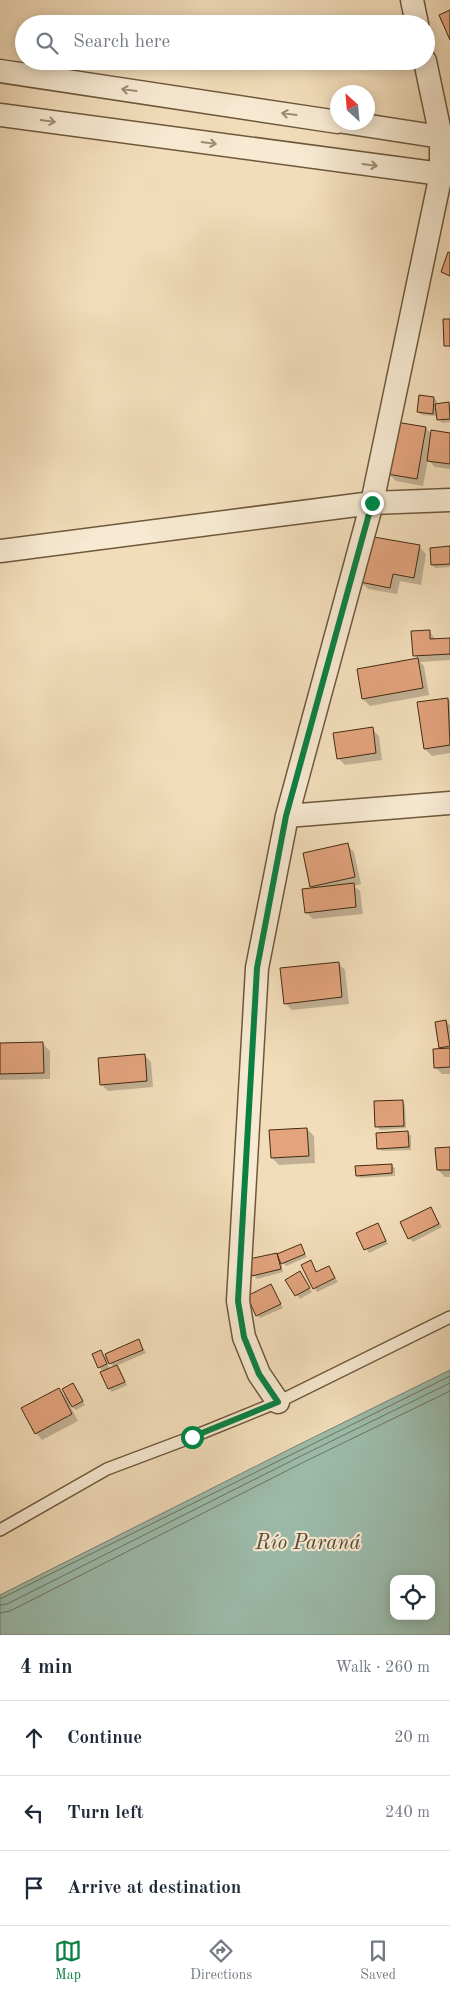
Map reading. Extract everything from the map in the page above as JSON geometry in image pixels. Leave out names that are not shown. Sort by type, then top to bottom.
[{"type":"street","points":[[412,0],[415,15]]},
{"type":"street","points":[[278,1402],[259,1374],[244,1337],[238,1301],[257,968],[286,816],[372,503],[446,174],[446,137],[427,70]]},
{"type":"street","points":[[0,71],[330,121]]},
{"type":"street","points":[[0,115],[446,174]]},
{"type":"street","points":[[375,127],[446,137]]},
{"type":"street","points":[[0,551],[372,503],[450,500]]},
{"type":"street","points":[[286,816],[450,803]]},
{"type":"lane","points":[[0,1530],[107,1469],[278,1402],[450,1317]]},
{"type":"water","name":"Río Paraná","points":[[450,1370],[450,1635],[0,1635],[0,1595]]},
{"type":"building","points":[[450,10],[450,40],[439,15]]},
{"type":"building","points":[[448,252],[450,253],[450,276],[441,272]]},
{"type":"building","points":[[443,319],[450,319],[450,346],[444,346]]},
{"type":"building","points":[[419,395],[434,397],[433,414],[417,412]]},
{"type":"building","points":[[449,402],[450,419],[437,420],[435,404]]},
{"type":"building","points":[[396,422],[426,427],[417,479],[387,474]]},
{"type":"building","points":[[431,430],[450,433],[450,464],[427,461]]},
{"type":"building","points":[[368,536],[420,545],[414,578],[393,574],[390,588],[360,582]]},
{"type":"building","points":[[450,546],[450,564],[431,565],[430,548]]},
{"type":"building","points":[[430,630],[430,639],[450,638],[450,654],[413,656],[411,631]]},
{"type":"building","points":[[418,658],[423,688],[362,699],[357,669]]},
{"type":"building","points":[[448,698],[450,745],[424,749],[417,702]]},
{"type":"building","points":[[373,727],[376,753],[337,759],[333,733]]},
{"type":"building","points":[[348,843],[355,877],[310,887],[303,853]]},
{"type":"building","points":[[354,883],[356,907],[305,913],[302,889]]},
{"type":"building","points":[[339,962],[342,997],[284,1004],[280,968]]},
{"type":"building","points":[[446,1020],[450,1046],[439,1048],[435,1022]]},
{"type":"building","points":[[43,1042],[44,1073],[0,1074],[0,1043]]},
{"type":"building","points":[[450,1048],[450,1067],[434,1068],[433,1049]]},
{"type":"building","points":[[145,1054],[147,1081],[100,1085],[98,1058]]},
{"type":"building","points":[[403,1100],[404,1126],[375,1127],[374,1101]]},
{"type":"building","points":[[307,1128],[309,1156],[271,1158],[269,1130]]},
{"type":"building","points":[[408,1131],[409,1147],[377,1149],[376,1133]]},
{"type":"building","points":[[450,1147],[450,1170],[437,1170],[435,1148]]},
{"type":"building","points":[[392,1164],[392,1173],[356,1176],[355,1166]]},
{"type":"building","points":[[431,1207],[439,1224],[408,1239],[400,1222]]},
{"type":"building","points":[[378,1223],[386,1241],[364,1250],[356,1233]]},
{"type":"building","points":[[301,1244],[305,1254],[281,1264],[277,1254]]},
{"type":"building","points":[[277,1253],[281,1269],[252,1276],[249,1259]]},
{"type":"building","points":[[311,1260],[316,1272],[329,1266],[335,1278],[313,1289],[301,1265]]},
{"type":"building","points":[[300,1271],[310,1288],[295,1296],[285,1280]]},
{"type":"building","points":[[271,1284],[281,1304],[256,1316],[247,1296]]},
{"type":"building","points":[[139,1339],[143,1350],[109,1364],[105,1354]]},
{"type":"building","points":[[101,1350],[107,1364],[98,1368],[92,1354]]},
{"type":"building","points":[[117,1365],[125,1382],[108,1389],[100,1372]]},
{"type":"building","points":[[73,1383],[83,1401],[72,1407],[62,1389]]},
{"type":"building","points":[[59,1388],[72,1414],[35,1434],[21,1408]]},
{"type":"route","points":[[192,1437],[278,1402],[259,1374],[244,1337],[238,1301],[257,968],[286,816],[372,503]]}]
